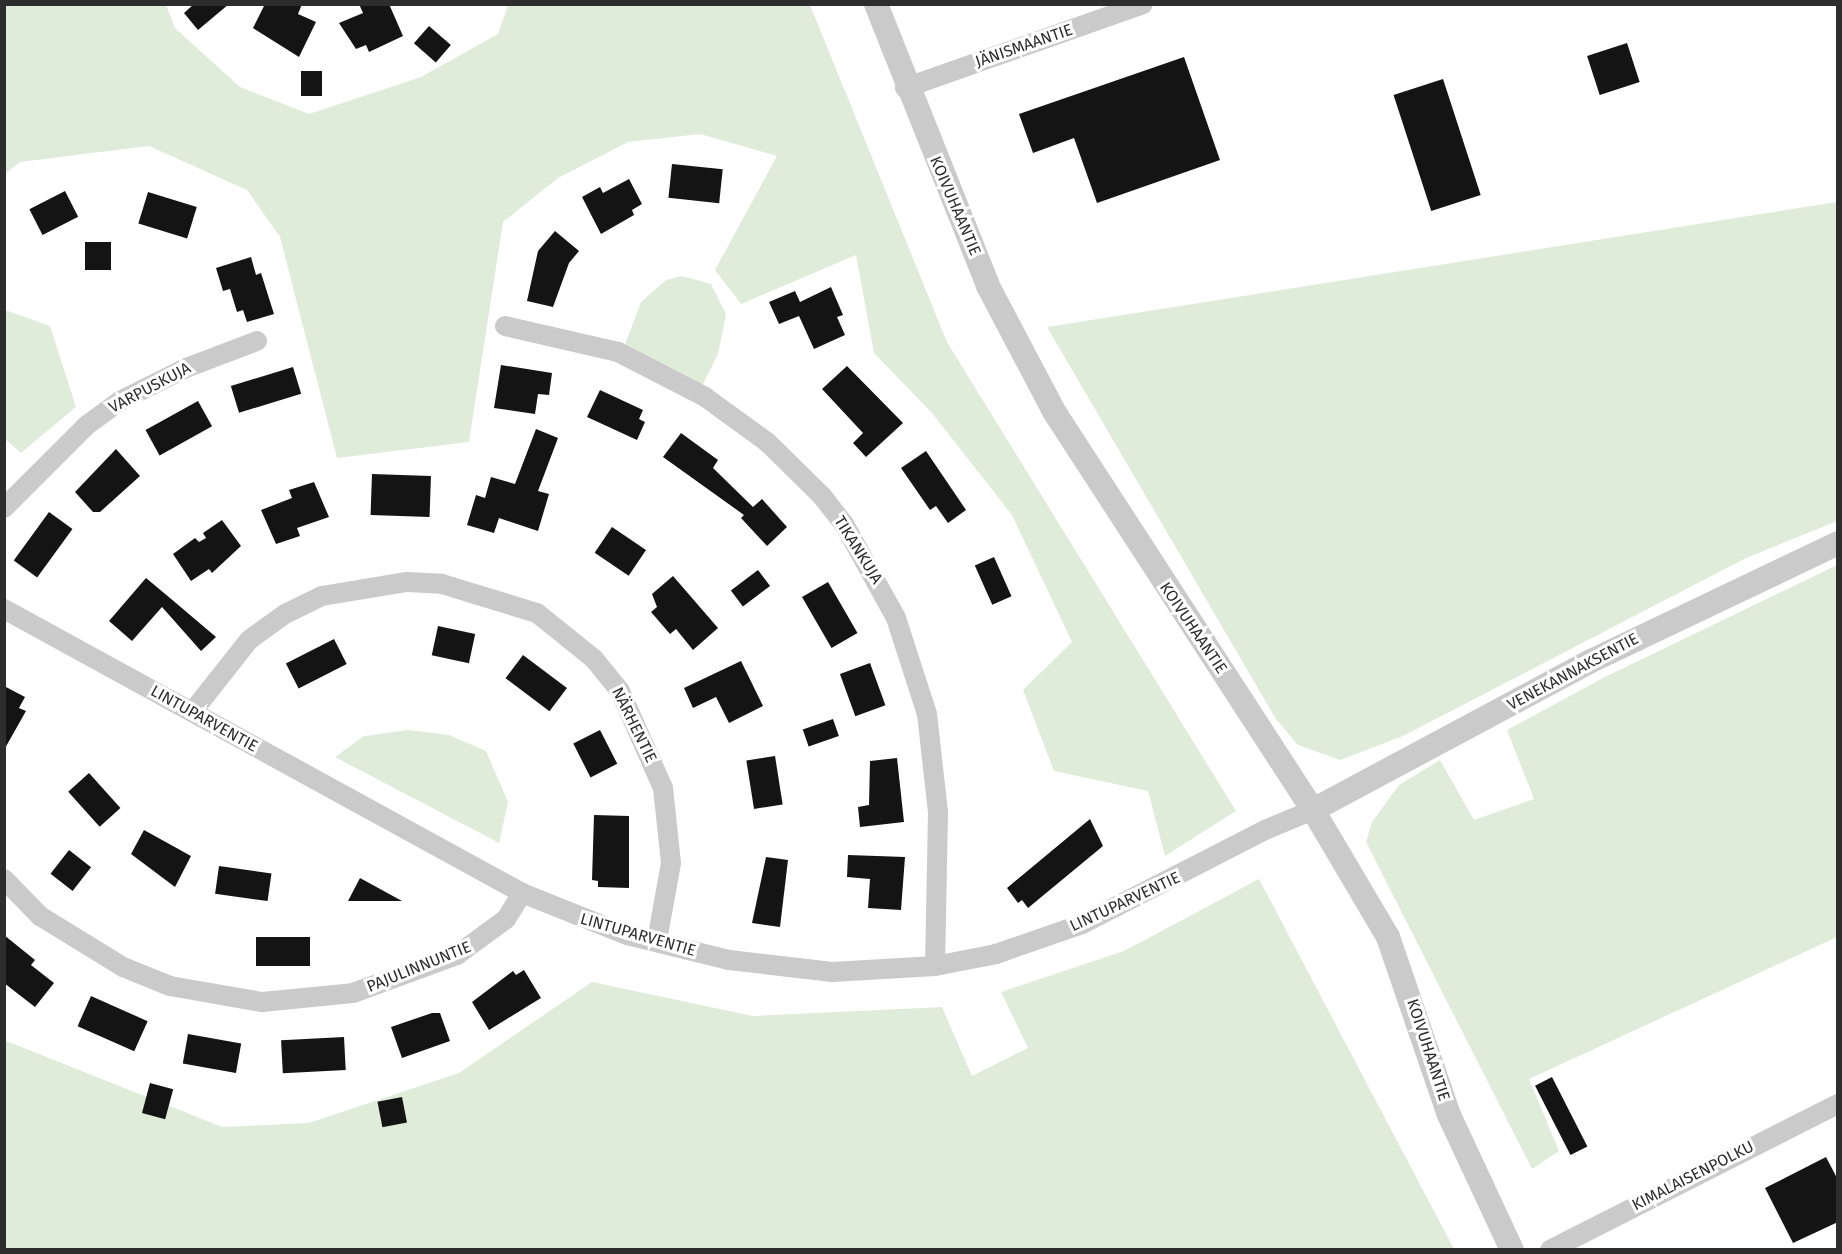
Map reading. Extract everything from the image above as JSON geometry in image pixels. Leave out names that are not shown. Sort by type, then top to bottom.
[{"type":"street","name":"KOIVUHAANTIE","points":[[876,4],[905,88],[988,286],[1055,413],[1313,810],[1388,937],[1449,1115],[1512,1250]]},
{"type":"street","name":"JÄNISMAANTIE","points":[[905,88],[1143,4]]},
{"type":"street","name":"TIKANKUJA","points":[[505,326],[618,352],[705,398],[767,442],[822,496],[844,524],[896,618],[927,714],[938,812],[935,966]]},
{"type":"street","name":"VARPUSKUJA","points":[[4,508],[87,425],[120,401],[186,368],[257,341]]},
{"type":"street","name":"VENEKANNAKSENTIE","points":[[1313,810],[1600,656],[1838,543]]},
{"type":"street","name":"NÄRHENTIE","points":[[193,711],[249,640],[285,614],[322,596],[407,582],[442,584],[537,613],[594,659],[620,691],[663,788],[671,863],[657,941]]},
{"type":"street","name":"LINTUPARVENTIE","points":[[4,609],[522,893],[585,921],[729,960],[787,969],[832,972],[935,966],[996,954],[1082,924],[1265,830],[1313,810]]},
{"type":"street","name":"PAJULINNUNTIE","points":[[4,879],[40,916],[123,967],[170,986],[262,1002],[353,993],[456,955],[506,919],[522,893]]},
{"type":"street","name":"KIMALAISENPOLKU","points":[[1550,1250],[1838,1104]]},
{"type":"green space","points":[[5,4],[166,5],[175,28],[240,87],[309,114],[421,77],[498,34],[508,5],[810,5],[947,342],[1236,811],[1165,856],[1148,791],[1054,771],[1023,690],[1072,642],[1012,515],[932,413],[874,353],[856,255],[741,304],[715,270],[777,156],[700,134],[628,142],[558,178],[503,222],[469,442],[337,458],[280,237],[247,190],[149,146],[20,162],[5,174]]},
{"type":"green space","points":[[1837,202],[1837,521],[1746,558],[1403,736],[1340,760],[1298,745],[1276,719],[1047,327]]},
{"type":"green space","points":[[682,276],[711,284],[726,314],[718,354],[701,388],[624,347],[641,302],[666,280]]},
{"type":"green space","points":[[5,310],[50,326],[76,407],[21,453],[5,439]]},
{"type":"green space","points":[[1837,565],[1837,937],[1529,1079],[1559,1151],[1532,1169],[1366,842],[1372,822],[1399,785],[1440,760],[1474,820],[1534,799],[1507,730],[1605,677]]},
{"type":"green space","points":[[408,730],[449,735],[486,751],[508,802],[499,843],[335,757],[364,736]]},
{"type":"green space","points":[[1259,879],[1454,1249],[5,1249],[4,1040],[222,1127],[309,1123],[459,1073],[592,982],[753,1016],[942,1007],[972,1076],[1028,1048],[1001,992],[1124,951]]},
{"type":"building","points":[[194,4],[229,4],[198,30],[184,13]]},
{"type":"building","points":[[265,4],[302,4],[298,14],[316,22],[299,57],[253,28]]},
{"type":"building","points":[[359,4],[389,4],[403,36],[369,52],[366,45],[356,49],[339,23],[363,13]]},
{"type":"building","points":[[429,26],[451,45],[436,62],[414,43]]},
{"type":"building","points":[[1627,43],[1640,82],[1600,95],[1587,56]]},
{"type":"building","points":[[1184,57],[1220,160],[1097,203],[1074,138],[1033,153],[1019,114]]},
{"type":"building","points":[[301,71],[322,71],[322,96],[301,96]]},
{"type":"building","points":[[1443,79],[1481,195],[1431,211],[1394,95]]},
{"type":"building","points":[[672,164],[723,169],[719,203],[668,198]]},
{"type":"building","points":[[629,179],[642,204],[632,210],[634,215],[601,234],[582,197],[600,187],[603,193]]},
{"type":"building","points":[[65,191],[78,217],[43,235],[29,209]]},
{"type":"building","points":[[148,192],[197,207],[187,238],[138,224]]},
{"type":"building","points":[[555,231],[579,251],[569,263],[553,307],[527,301],[538,251]]},
{"type":"building","points":[[85,242],[111,242],[111,270],[85,270]]},
{"type":"building","points":[[251,257],[256,275],[261,273],[274,314],[247,322],[243,310],[237,312],[230,289],[223,291],[216,268]]},
{"type":"building","points":[[831,287],[843,315],[837,317],[845,335],[814,349],[799,316],[779,324],[769,302],[795,291],[800,302]]},
{"type":"building","points":[[501,365],[552,373],[549,395],[538,394],[535,414],[494,408]]},
{"type":"building","points":[[847,366],[903,423],[866,457],[853,443],[863,433],[822,389]]},
{"type":"building","points":[[293,367],[301,394],[239,413],[231,386]]},
{"type":"building","points":[[600,390],[643,410],[639,419],[645,422],[637,440],[587,417]]},
{"type":"building","points":[[198,401],[212,426],[160,455],[146,430]]},
{"type":"building","points":[[536,429],[558,438],[538,491],[549,494],[538,531],[499,518],[494,533],[467,525],[476,495],[485,498],[491,477],[515,484]]},
{"type":"building","points":[[681,433],[718,460],[713,468],[753,507],[762,499],[787,527],[767,546],[741,518],[744,515],[663,457]]},
{"type":"building","points":[[116,449],[140,476],[100,512],[93,512],[75,492]]},
{"type":"building","points":[[926,451],[966,510],[948,523],[936,506],[930,510],[901,468]]},
{"type":"building","points":[[372,474],[431,476],[430,517],[371,515]]},
{"type":"building","points":[[314,482],[329,517],[297,528],[300,536],[276,544],[261,510],[292,498],[289,490]]},
{"type":"building","points":[[49,512],[72,529],[37,578],[14,561]]},
{"type":"building","points":[[222,520],[241,546],[212,573],[209,569],[191,581],[173,554],[195,538],[199,542],[206,538],[203,533]]},
{"type":"building","points":[[612,527],[646,550],[629,576],[595,553]]},
{"type":"building","points":[[994,557],[1011,596],[992,605],[975,566]]},
{"type":"building","points":[[758,570],[770,586],[743,606],[731,590]]},
{"type":"building","points":[[673,576],[718,628],[693,650],[676,629],[670,634],[651,612],[657,607],[652,594]]},
{"type":"building","points":[[146,578],[216,637],[201,651],[162,607],[132,641],[109,621]]},
{"type":"building","points":[[828,582],[858,633],[832,648],[802,597]]},
{"type":"building","points":[[438,626],[475,634],[469,663],[432,655]]},
{"type":"building","points":[[334,639],[347,664],[299,688],[286,664]]},
{"type":"building","points":[[523,655],[567,688],[549,711],[506,678]]},
{"type":"building","points":[[741,661],[763,706],[729,723],[716,697],[693,708],[684,688]]},
{"type":"building","points":[[870,663],[885,705],[855,716],[840,674]]},
{"type":"building","points":[[4,686],[25,697],[19,708],[26,711],[4,750]]},
{"type":"building","points":[[833,719],[839,736],[809,746],[803,729]]},
{"type":"building","points":[[600,730],[617,764],[591,777],[573,744]]},
{"type":"building","points":[[775,756],[783,804],[754,809],[746,761]]},
{"type":"building","points":[[897,758],[904,822],[860,827],[858,807],[869,805],[870,761]]},
{"type":"building","points":[[89,773],[120,808],[100,827],[68,792]]},
{"type":"building","points":[[594,815],[629,816],[629,888],[598,887],[598,881],[592,880]]},
{"type":"building","points":[[1090,819],[1103,846],[1028,908],[1022,900],[1018,903],[1007,888]]},
{"type":"building","points":[[144,830],[191,856],[175,887],[131,854]]},
{"type":"building","points":[[69,850],[91,867],[73,891],[51,874]]},
{"type":"building","points":[[848,855],[905,857],[901,910],[868,908],[870,879],[847,877]]},
{"type":"building","points":[[766,857],[788,860],[780,927],[752,923]]},
{"type":"building","points":[[219,866],[271,873],[268,901],[215,894]]},
{"type":"building","points":[[360,878],[402,901],[348,901]]},
{"type":"building","points":[[4,935],[35,960],[31,965],[54,983],[35,1007],[4,983]]},
{"type":"building","points":[[256,937],[310,937],[310,966],[256,966]]},
{"type":"building","points":[[524,970],[541,998],[489,1030],[472,1002],[513,971],[516,975]]},
{"type":"building","points":[[91,996],[148,1021],[134,1051],[78,1026]]},
{"type":"building","points":[[432,1013],[440,1013],[450,1041],[402,1058],[391,1027]]},
{"type":"building","points":[[188,1034],[241,1043],[236,1073],[183,1064]]},
{"type":"building","points":[[344,1037],[346,1070],[283,1073],[281,1040]]},
{"type":"building","points":[[1552,1077],[1587,1146],[1570,1155],[1535,1086]]},
{"type":"building","points":[[150,1083],[173,1089],[165,1119],[142,1113]]},
{"type":"building","points":[[402,1097],[407,1123],[382,1127],[377,1102]]},
{"type":"building","points":[[1826,1157],[1838,1180],[1838,1222],[1793,1243],[1765,1188]]}]
